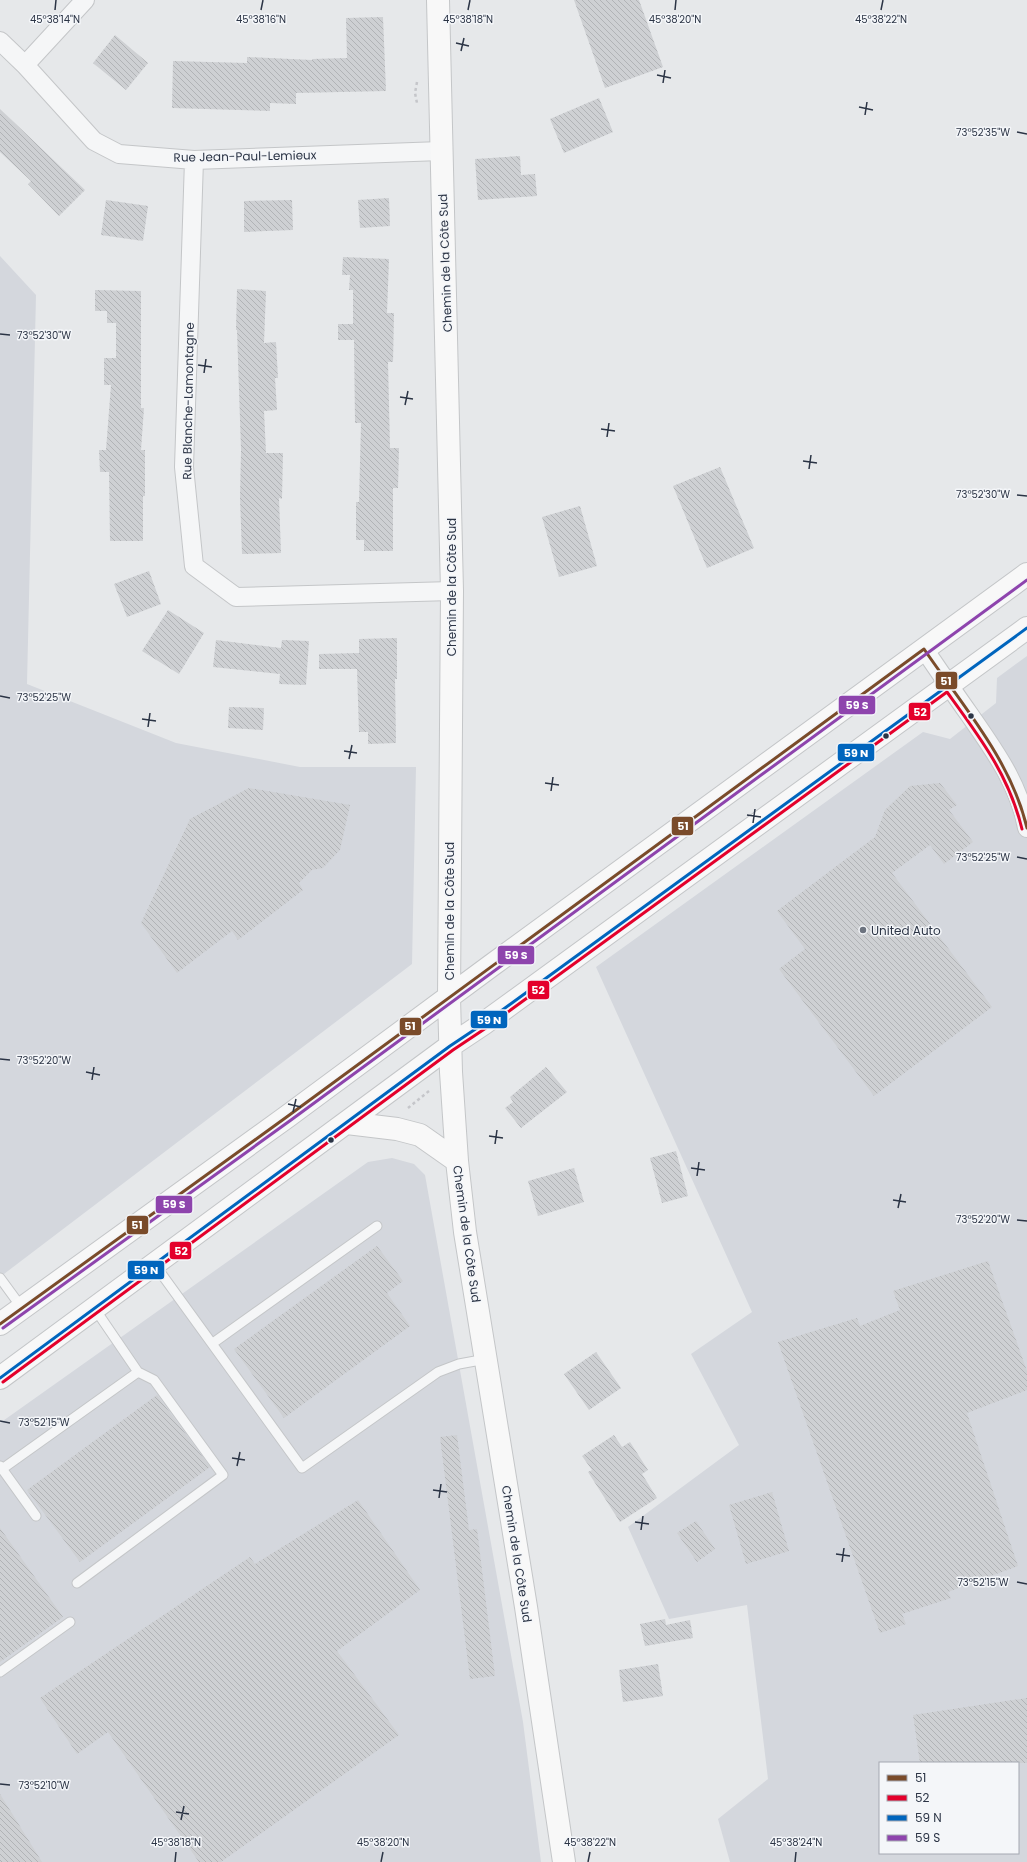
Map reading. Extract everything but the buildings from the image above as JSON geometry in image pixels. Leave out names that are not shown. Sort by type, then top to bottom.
[{"type":"street","points":[[25,65],[85,0]]},
{"type":"street","name":"Chemin de la Côte Sud","points":[[438,0],[452,592],[449,997],[450,1046],[457,1161],[465,1232],[564,1862]]},
{"type":"street","name":"Rue Jean-Paul-Lemieux","points":[[0,41],[25,65],[94,141],[119,154],[194,160],[441,151]]},
{"type":"street","name":"Rue Blanche-Lamontagne","points":[[194,160],[184,467],[194,566],[236,597],[452,592]]},
{"type":"street","points":[[0,1324],[1027,574]]},
{"type":"street","points":[[0,1378],[347,1124],[450,1046],[489,1020],[1027,628]]},
{"type":"street","points":[[924,649],[986,738],[1013,781],[1021,802],[1027,828]]},
{"type":"street","points":[[347,1124],[397,1128],[420,1135],[457,1161]]},
{"type":"lane","points":[[213,1343],[377,1226]]},
{"type":"lane","points":[[155,1264],[302,1468],[438,1372],[459,1364],[486,1359]]},
{"type":"lane","points":[[0,1278],[22,1308]]},
{"type":"lane","points":[[77,1583],[223,1475],[154,1380],[138,1372],[95,1309]]},
{"type":"lane","points":[[36,1516],[1,1467],[138,1372]]},
{"type":"lane","points":[[0,1672],[70,1622]]},
{"type":"path","points":[[406,1110],[431,1090]]},
{"type":"shaded area","points":[[0,256],[36,295],[27,684],[176,743],[300,767],[416,767],[412,964],[0,1277]]},
{"type":"shaded area","points":[[1027,656],[1027,1862],[730,1862],[718,1819],[768,1779],[747,1605],[669,1619],[628,1527],[739,1445],[691,1354],[752,1312],[596,967],[923,732],[950,739],[996,703],[997,678]]},
{"type":"shaded area","points":[[392,1158],[414,1164],[425,1175],[523,1722],[541,1862],[0,1862],[0,1423],[368,1162]]},
{"type":"transit line","points":[[3,1328],[291,1120],[1027,580]]},
{"type":"transit line","points":[[0,1378],[450,1046],[483,1024],[1027,628]]},
{"type":"transit line","name":"51","points":[[0,1324],[288,1116],[924,649],[969,712],[997,756],[1010,779],[1020,803],[1027,828]]},
{"type":"transit line","name":"52","points":[[3,1382],[453,1050],[486,1028],[947,692],[992,757],[1009,791],[1022,829]]},
{"type":"place","name":"United Auto","points":[[863,930]]}]
